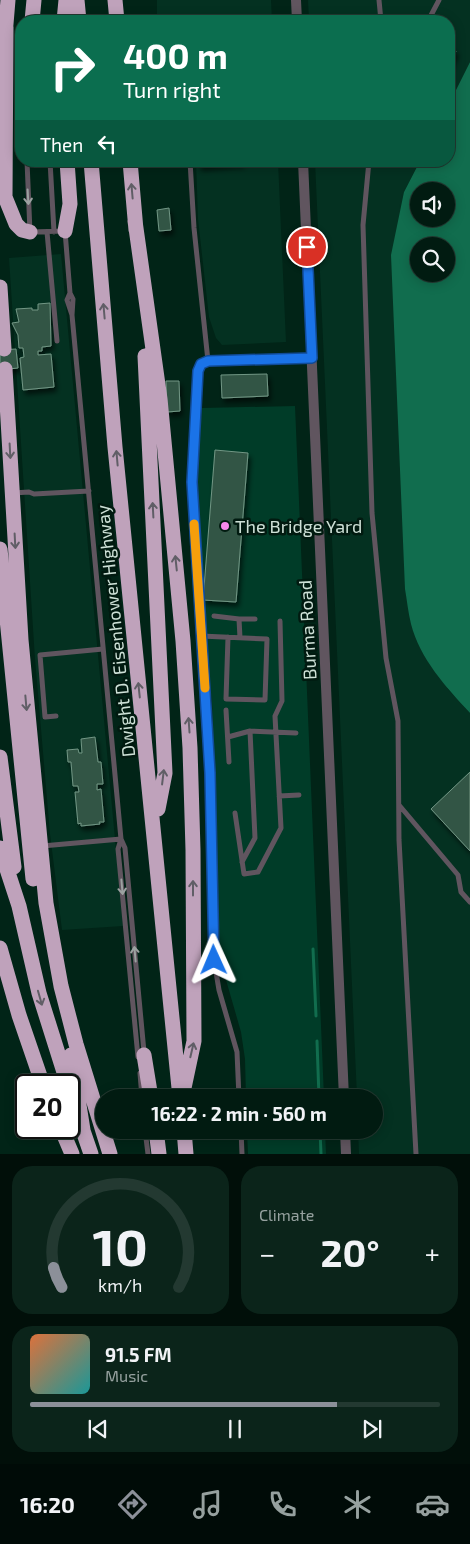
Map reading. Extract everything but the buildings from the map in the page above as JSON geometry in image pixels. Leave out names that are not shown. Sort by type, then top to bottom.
[{"type":"highway","points":[[0,96],[8,0]]},
{"type":"highway","points":[[33,15],[34,0]]},
{"type":"highway","points":[[65,15],[66,0]]},
{"type":"highway","points":[[77,0],[78,15]]},
{"type":"highway","points":[[115,0],[116,15]]},
{"type":"highway","points":[[6,27],[5,197],[16,224],[22,230],[30,232]]},
{"type":"highway","points":[[59,231],[70,204],[67,167]]},
{"type":"highway","name":"Dwight D. Eisenhower Highway","points":[[92,167],[122,516],[155,825],[180,1089]]},
{"type":"highway","points":[[130,167],[144,315],[165,773],[155,825]]},
{"type":"highway","points":[[135,222],[160,399],[183,641],[190,738],[193,850],[194,1041],[183,1089]]},
{"type":"highway","points":[[0,287],[4,350]]},
{"type":"highway","points":[[5,369],[20,626],[46,903],[61,986],[76,1044],[110,1154]]},
{"type":"highway","points":[[0,549],[35,891],[44,947],[71,1055],[83,1130]]},
{"type":"highway","points":[[0,757],[21,918]]},
{"type":"highway","points":[[0,848],[21,918],[39,993],[64,1074]]},
{"type":"highway","points":[[0,948],[25,1034],[40,1074]]},
{"type":"highway","points":[[0,975],[32,1074]]},
{"type":"highway","points":[[144,1055],[149,1089]]},
{"type":"highway","points":[[80,1121],[91,1154]]},
{"type":"highway","points":[[56,1139],[62,1154]]},
{"type":"highway","points":[[66,1139],[72,1154]]},
{"type":"highway","points":[[156,1139],[159,1154]]},
{"type":"highway","points":[[185,1139],[186,1154]]},
{"type":"street","points":[[296,0],[297,15]]},
{"type":"street","name":"Burma Road","points":[[303,167],[344,1089]]},
{"type":"street","points":[[345,1139],[346,1154]]},
{"type":"lane","points":[[379,0],[380,15]]},
{"type":"lane","points":[[431,15],[438,0]]},
{"type":"lane","points":[[26,167],[30,232],[59,231]]},
{"type":"lane","points":[[51,167],[59,231],[70,294],[73,299],[72,314],[103,649],[121,839],[125,848],[144,1055]]},
{"type":"lane","points":[[190,167],[194,228],[208,361]]},
{"type":"lane","points":[[368,167],[364,225],[372,513],[386,658],[398,722],[399,840],[416,1154]]},
{"type":"lane","points":[[47,232],[56,341]]},
{"type":"lane","points":[[239,1089],[237,1052],[217,981],[214,960],[210,773],[192,482],[198,371],[201,364],[208,361],[312,358]]},
{"type":"lane","points":[[13,492],[29,492],[34,494],[89,491]]},
{"type":"lane","points":[[214,616],[255,620]]},
{"type":"lane","points":[[239,619],[240,638]]},
{"type":"lane","points":[[235,813],[244,874],[258,872],[281,828],[275,716],[282,701],[280,621]]},
{"type":"lane","points":[[201,636],[228,637],[267,639],[265,700],[226,699],[228,637]]},
{"type":"lane","points":[[56,716],[45,717],[40,654],[103,649]]},
{"type":"lane","points":[[226,710],[230,762]]},
{"type":"lane","points":[[242,863],[255,838],[250,731]]},
{"type":"lane","points":[[228,737],[250,731],[296,732]]},
{"type":"lane","points":[[279,796],[299,795]]},
{"type":"lane","points":[[399,804],[458,875],[461,892],[470,902]]},
{"type":"lane","points":[[40,846],[121,839]]},
{"type":"lane","points":[[121,839],[118,849],[141,1089]]},
{"type":"lane","points":[[146,1139],[148,1154]]},
{"type":"lane","points":[[154,1139],[155,1154]]},
{"type":"lane","points":[[241,1139],[242,1154]]},
{"type":"shaded area","points":[[157,0],[271,0],[272,15],[157,15]]},
{"type":"shaded area","points":[[308,0],[470,0],[470,62],[455,92],[455,15],[309,15]]},
{"type":"shaded area","points":[[470,62],[470,713],[443,683],[427,661],[415,637],[409,615],[405,589],[391,255],[404,192],[417,167],[455,167],[455,92]]},
{"type":"shaded area","points":[[196,167],[278,167],[286,342],[222,345],[216,338],[209,317],[198,219]]},
{"type":"shaded area","points":[[315,167],[417,167],[404,192],[410,282],[412,282],[447,688],[470,713],[470,1154],[359,1154],[358,1139],[383,1139],[383,1089],[357,1089]]},
{"type":"shaded area","points":[[61,254],[123,926],[62,930],[50,834],[35,659],[9,258]]},
{"type":"shaded area","points":[[295,406],[324,1089],[246,1089],[245,1059],[241,1032],[220,959],[212,703],[203,619],[195,481],[202,408]]},
{"type":"shaded area","points":[[247,1139],[325,1139],[326,1154],[248,1154]]},
{"type":"waterway","points":[[313,949],[316,1016]]},
{"type":"waterway","points":[[317,1041],[319,1089]]},
{"type":"waterway","points":[[320,1139],[321,1154]]},
{"type":"slow traffic","points":[[194,524],[205,688]]},
{"type":"place","name":"The Bridge Yard","points":[[225,526]]},
{"type":"route","points":[[214,960],[210,773],[192,482],[198,371],[201,364],[208,361],[312,358],[307,247]]}]
